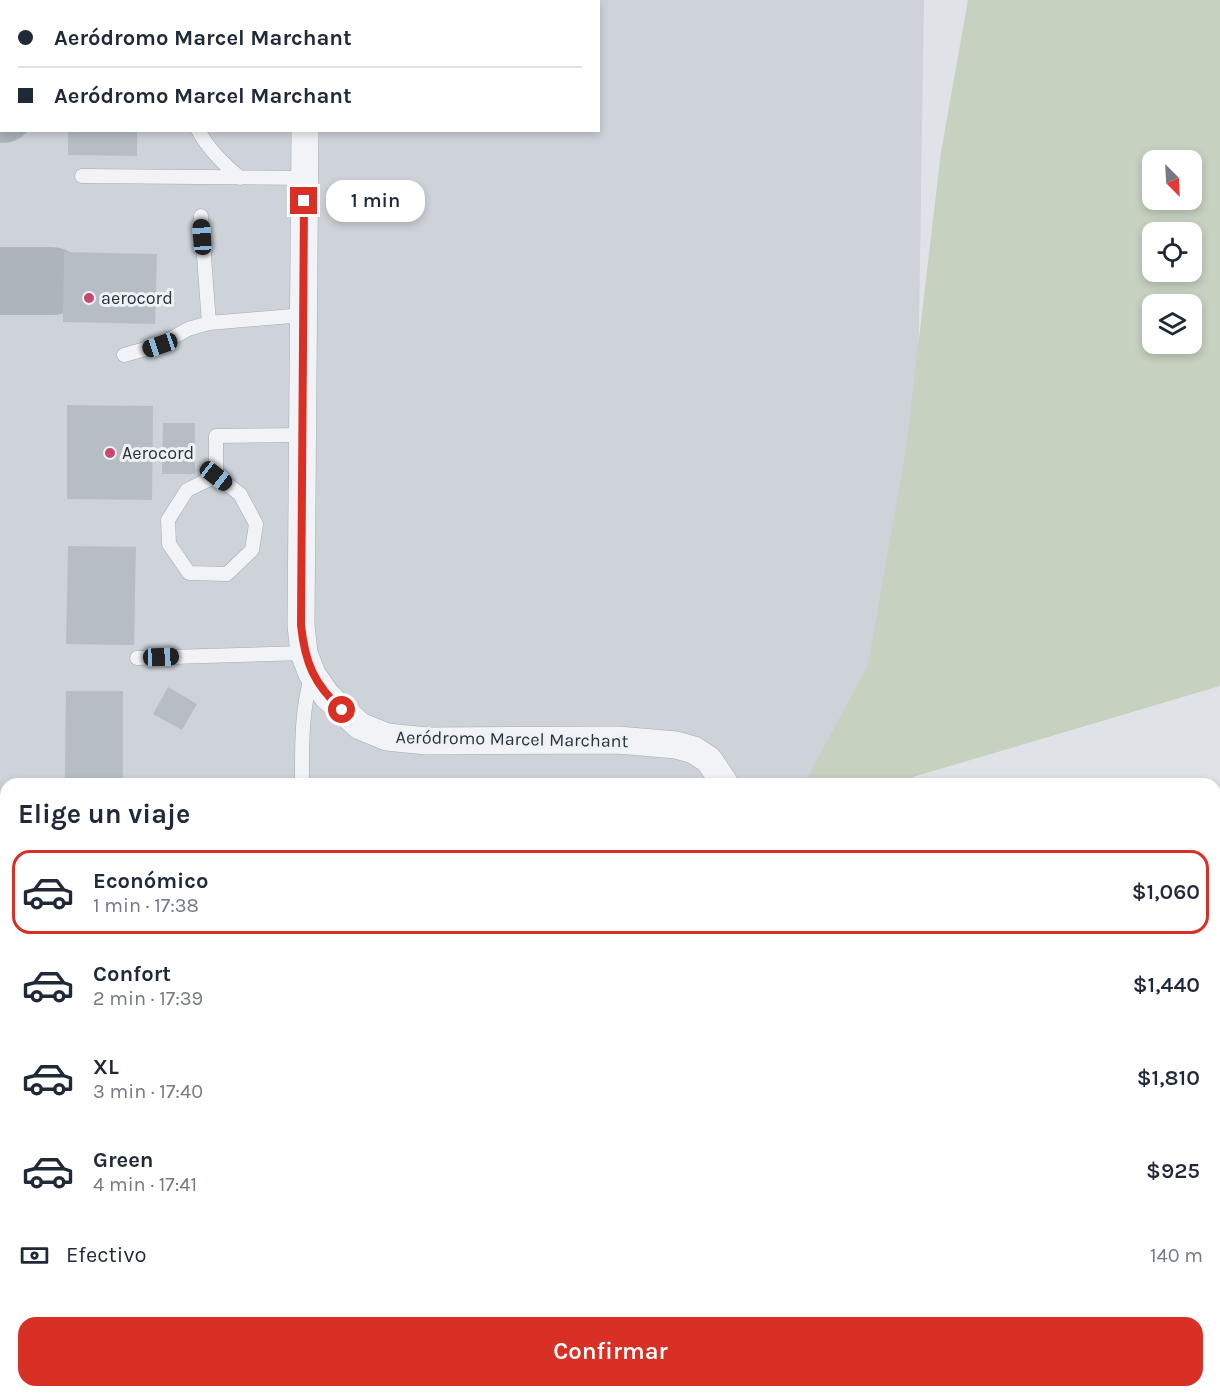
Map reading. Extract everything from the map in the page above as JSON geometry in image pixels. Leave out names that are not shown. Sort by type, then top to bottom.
[{"type":"street","points":[[305,132],[301,625],[308,664]]},
{"type":"street","name":"Aeródromo Marcel Marchant","points":[[308,664],[327,696],[354,721],[360,726],[387,737],[427,741],[618,740],[676,745],[694,750],[709,760],[721,778]]},
{"type":"lane","points":[[199,132],[218,159],[240,178]]},
{"type":"lane","points":[[82,176],[304,178]]},
{"type":"lane","points":[[201,216],[209,323]]},
{"type":"lane","points":[[124,355],[160,345],[189,329],[209,323],[303,315]]},
{"type":"lane","points":[[216,476],[216,436],[302,435]]},
{"type":"lane","points":[[216,476],[240,494],[256,524],[252,550],[227,574],[189,573],[169,544],[168,520],[187,490],[216,476]]},
{"type":"lane","points":[[137,658],[308,664],[303,714],[302,778]]},
{"type":"shaded area","points":[[600,0],[924,0],[915,586],[908,778],[0,778],[0,132],[600,132]]},
{"type":"green space","points":[[968,0],[1220,0],[1220,686],[913,778],[807,778],[868,665],[906,449],[941,152]]},
{"type":"building","points":[[68,132],[137,132],[137,156],[68,155]]},
{"type":"building","points":[[64,252],[157,254],[155,324],[63,322]]},
{"type":"building","name":"Aerocord","points":[[67,405],[153,406],[152,500],[67,499]]},
{"type":"building","points":[[163,423],[195,423],[195,474],[162,474]]},
{"type":"building","points":[[68,546],[136,547],[134,645],[66,644]]},
{"type":"building","points":[[168,687],[197,704],[182,730],[153,714]]},
{"type":"building","points":[[66,691],[123,691],[123,778],[65,778]]},
{"type":"taxiway","points":[[0,281],[52,281]]},
{"type":"place","name":"aerocord","points":[[89,298]]},
{"type":"place","name":"Aerocord","points":[[110,453]]},
{"type":"route","points":[[304,201],[301,625],[304,653],[312,674],[327,696],[342,710]]}]
